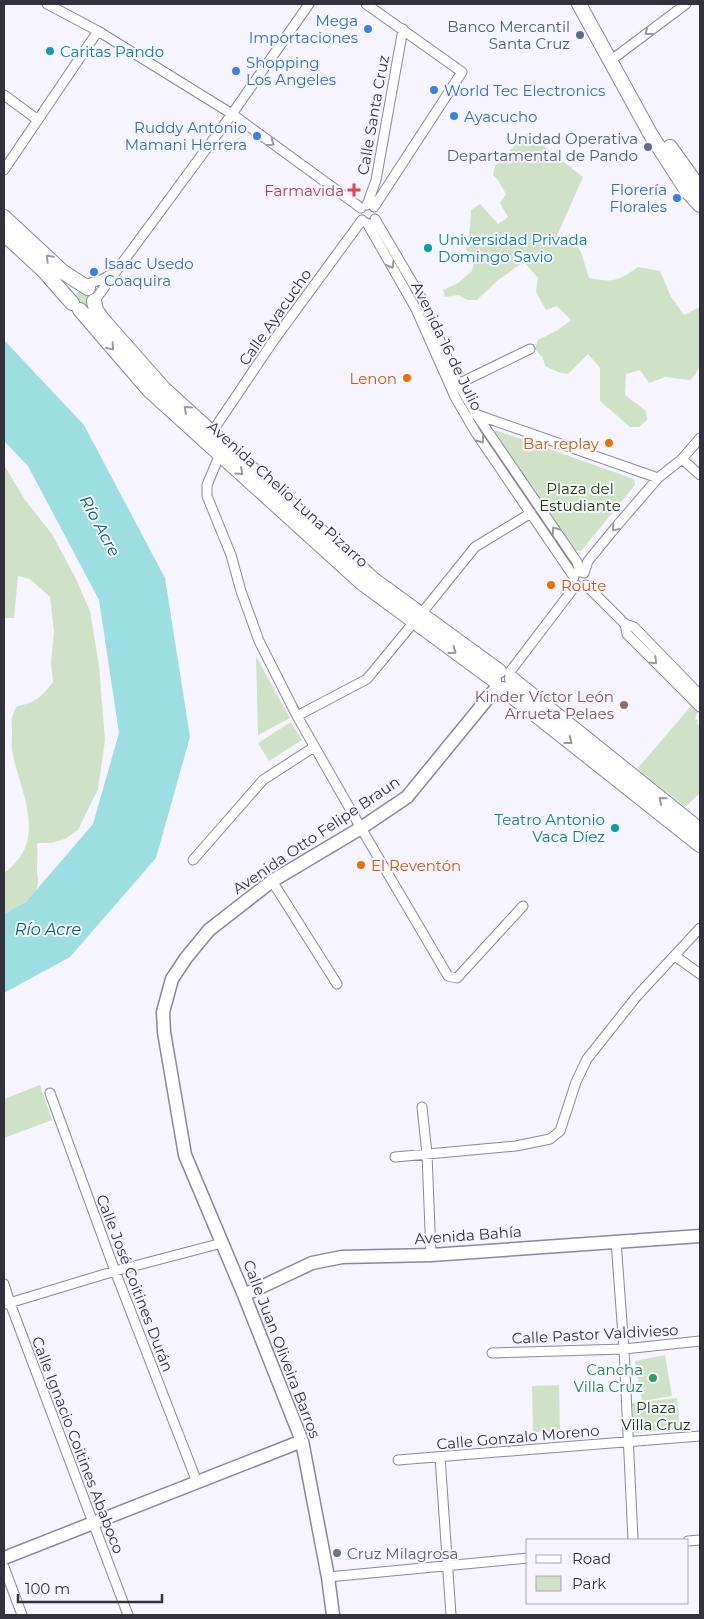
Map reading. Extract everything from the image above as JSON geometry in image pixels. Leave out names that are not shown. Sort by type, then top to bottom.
[{"type":"main road","points":[[579,4],[657,128],[700,189]]},
{"type":"main road","points":[[588,4],[651,135],[687,191],[700,205]]},
{"type":"main road","points":[[4,217],[63,272],[93,293],[86,304],[72,293],[84,287]]},
{"type":"main road","name":"Avenida Chelio Luna Pizarro","points":[[4,234],[43,270],[96,310],[164,389],[418,618],[700,830]]},
{"type":"main road","name":"Avenida Chelio Luna Pizarro","points":[[86,304],[149,390],[362,583],[418,618]]},
{"type":"main road","name":"Avenida Chelio Luna Pizarro","points":[[502,680],[700,845]]},
{"type":"street","points":[[47,4],[98,31],[232,114],[367,206],[377,214],[368,221],[359,213],[367,206],[462,72],[366,4]]},
{"type":"street","points":[[86,304],[115,271],[232,114],[308,4]]},
{"type":"street","points":[[613,58],[686,4]]},
{"type":"street","name":"Calle Santa Cruz","points":[[367,206],[376,180],[403,29]]},
{"type":"street","points":[[4,170],[98,31]]},
{"type":"street","points":[[4,95],[38,120]]},
{"type":"street","name":"Avenida 16 de Julio","points":[[368,221],[422,299],[458,384],[476,414],[577,562],[580,578]]},
{"type":"street","name":"Avenida 16 de Julio","points":[[368,221],[416,308],[455,397],[465,415],[531,513],[580,578],[625,624],[634,627],[700,695]]},
{"type":"street","name":"Calle Ayacucho","points":[[212,432],[274,340],[368,221]]},
{"type":"street","points":[[84,287],[103,279],[115,271]]},
{"type":"street","points":[[458,384],[530,349]]},
{"type":"street","points":[[465,415],[476,414],[658,478]]},
{"type":"street","name":"Avenida Otto Felipe Braun","points":[[222,1243],[185,1155],[164,1032],[163,1012],[172,978],[209,930],[272,882],[407,797],[502,680],[580,578],[588,561],[658,478],[682,460],[700,438]]},
{"type":"street","points":[[220,454],[207,485],[207,496],[231,555],[241,591],[259,641],[314,747],[448,976],[456,978],[523,906]]},
{"type":"street","points":[[682,460],[700,475]]},
{"type":"street","points":[[297,716],[366,679],[475,547],[531,513]]},
{"type":"street","name":"Avenida 16 de Julio","points":[[625,624],[627,634],[700,707]]},
{"type":"street","points":[[193,860],[262,780],[314,747]]},
{"type":"street","points":[[272,882],[338,984]]},
{"type":"street","points":[[395,1157],[516,1146],[550,1139],[560,1132],[576,1082],[587,1059],[637,996],[700,928]]},
{"type":"street","points":[[675,956],[700,974]]},
{"type":"street","name":"Calle José Coitines Durán","points":[[50,1093],[115,1271],[197,1482]]},
{"type":"street","points":[[422,1107],[427,1154],[431,1255]]},
{"type":"street","name":"Avenida Bahía","points":[[244,1295],[312,1263],[342,1257],[431,1255],[700,1236]]},
{"type":"street","points":[[616,1241],[624,1348],[633,1539]]},
{"type":"street","points":[[7,1304],[115,1271],[222,1243]]},
{"type":"street","name":"Calle Juan Oliveira Barros","points":[[222,1243],[302,1441],[328,1577],[333,1615]]},
{"type":"street","name":"Calle Ignacio Coitines Ababoco","points":[[4,1284],[7,1304],[94,1523],[128,1615]]},
{"type":"street","name":"Calle Pastor Valdivieso","points":[[492,1353],[624,1348],[700,1341]]},
{"type":"street","name":"Calle Gonzalo Moreno","points":[[398,1460],[700,1436]]},
{"type":"street","points":[[4,1558],[302,1441]]},
{"type":"street","points":[[440,1457],[451,1615]]},
{"type":"street","points":[[328,1577],[526,1558]]},
{"type":"street","points":[[4,1567],[22,1615]]},
{"type":"green space","points":[[527,133],[583,177],[556,238],[572,238],[581,252],[589,278],[615,280],[638,267],[660,271],[671,297],[684,315],[700,307],[700,366],[690,380],[665,377],[649,383],[640,370],[626,374],[625,395],[646,411],[647,420],[639,427],[630,427],[600,401],[600,368],[588,354],[568,374],[545,366],[543,358],[535,349],[538,340],[558,330],[571,320],[557,306],[546,310],[536,292],[538,278],[524,262],[498,280],[477,300],[467,300],[459,295],[445,297],[443,290],[458,283],[472,271],[474,262],[466,249],[471,210],[480,204],[498,224],[508,217],[500,203],[506,194],[493,175],[495,166]]},
{"type":"green space","points":[[79,291],[85,291],[89,298],[85,305],[79,305],[75,301],[75,295]]},
{"type":"green space","name":"Plaza del Estudiante","points":[[495,430],[634,479],[635,485],[581,551],[574,550],[494,433]]},
{"type":"green space","points":[[4,465],[25,500],[52,534],[76,579],[90,611],[99,666],[105,740],[98,789],[78,830],[65,839],[51,843],[37,843],[38,880],[34,894],[20,906],[4,914],[4,873],[24,851],[29,825],[28,810],[12,752],[12,719],[17,706],[38,699],[53,682],[51,663],[54,632],[50,597],[30,579],[18,576],[14,618],[4,618]]},
{"type":"green space","points":[[256,656],[290,718],[258,735]]},
{"type":"green space","points":[[692,705],[698,711],[695,719],[698,720],[697,724],[700,725],[700,793],[685,807],[637,769]]},
{"type":"green space","points":[[291,722],[302,740],[269,761],[258,743]]},
{"type":"green space","points":[[40,1085],[52,1120],[4,1138],[4,1099]]},
{"type":"green space","name":"Cancha Villa Cruz","points":[[665,1355],[672,1396],[642,1401],[635,1361]]},
{"type":"green space","points":[[559,1385],[560,1431],[533,1432],[532,1386]]},
{"type":"green space","name":"Plaza Villa Cruz","points":[[677,1398],[680,1429],[635,1433],[632,1403]]},
{"type":"water","name":"Río Acre","points":[[4,340],[84,425],[165,578],[190,737],[156,858],[70,957],[4,993],[4,914],[26,902],[93,824],[119,733],[99,600],[28,466],[4,441]]},
{"type":"place","name":"Mega Importaciones","points":[[368,29]]},
{"type":"place","name":"Banco Mercantil Santa Cruz","points":[[580,35]]},
{"type":"place","name":"Caritas Pando","points":[[50,51]]},
{"type":"place","name":"Shopping Los Angeles","points":[[236,71]]},
{"type":"place","name":"World Tec Electronics","points":[[434,90]]},
{"type":"place","name":"Ayacucho","points":[[454,116]]},
{"type":"place","name":"Ruddy Antonio Mamani Herrera","points":[[257,136]]},
{"type":"place","name":"Unidad Operativa Departamental de Pando","points":[[648,147]]},
{"type":"place","name":"Farmavida","points":[[354,190]]},
{"type":"place","name":"Florería Florales","points":[[677,198]]},
{"type":"place","name":"Universidad Privada Domingo Savio","points":[[428,248]]},
{"type":"place","name":"Isaac Usedo Coaquira","points":[[94,272]]},
{"type":"place","name":"Lenon","points":[[407,378]]},
{"type":"place","name":"Bar replay","points":[[609,443]]},
{"type":"place","name":"Route","points":[[551,585]]},
{"type":"place","name":"Kinder Víctor León Arrueta Pelaes","points":[[624,705]]},
{"type":"place","name":"Teatro Antonio Vaca Díez","points":[[615,828]]},
{"type":"place","name":"El Reventón","points":[[361,865]]},
{"type":"place","name":"Cancha Villa Cruz","points":[[653,1378]]},
{"type":"place","name":"Cruz Milagrosa","points":[[337,1553]]}]
